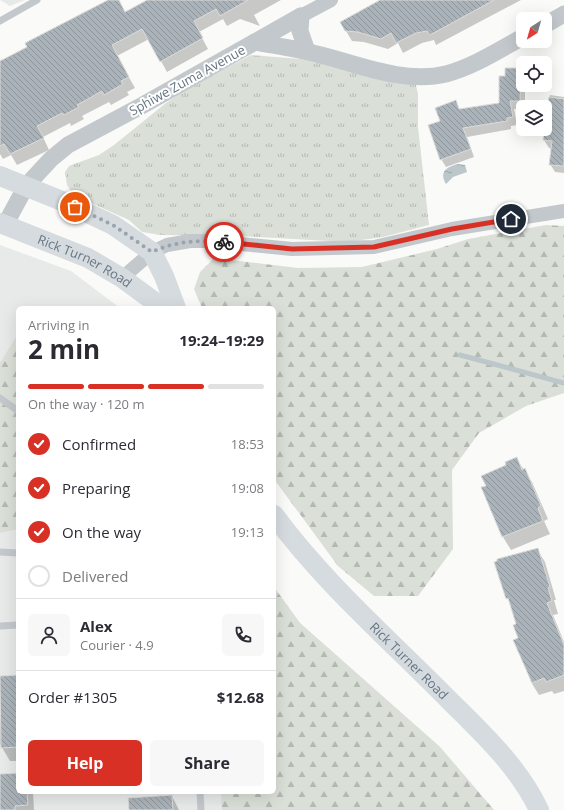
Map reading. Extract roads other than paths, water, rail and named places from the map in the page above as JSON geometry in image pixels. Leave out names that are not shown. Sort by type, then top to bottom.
[{"type":"main road","points":[[0,176],[62,201],[113,225],[152,252],[164,276],[175,306]]},
{"type":"main road","name":"Rick Turner Road","points":[[2,226],[88,258],[122,278],[160,306]]},
{"type":"main road","name":"Rick Turner Road","points":[[276,518],[291,538],[347,599],[482,733],[515,771],[533,797],[539,810]]},
{"type":"street","points":[[255,42],[331,0]]},
{"type":"street","points":[[552,21],[564,14]]},
{"type":"street","points":[[301,16],[300,31],[308,52]]},
{"type":"street","name":"Sphiwe Zuma Avenue","points":[[2,226],[26,186],[51,159],[68,145],[255,42],[308,52],[408,76],[431,76],[447,74],[468,66],[516,41]]},
{"type":"street","points":[[122,278],[152,252],[167,245],[190,241],[211,241],[292,249],[374,247],[452,229],[564,211]]},
{"type":"lane","points":[[0,20],[37,0]]},
{"type":"lane","points":[[0,398],[16,410]]},
{"type":"lane","points":[[0,552],[16,553]]},
{"type":"lane","points":[[0,626],[16,625]]},
{"type":"lane","points":[[200,794],[201,810]]},
{"type":"water","points":[[458,164],[465,165],[467,172],[453,177],[446,184],[443,176],[445,171],[447,168]]},
{"type":"waterway","points":[[460,355],[564,383]]}]
